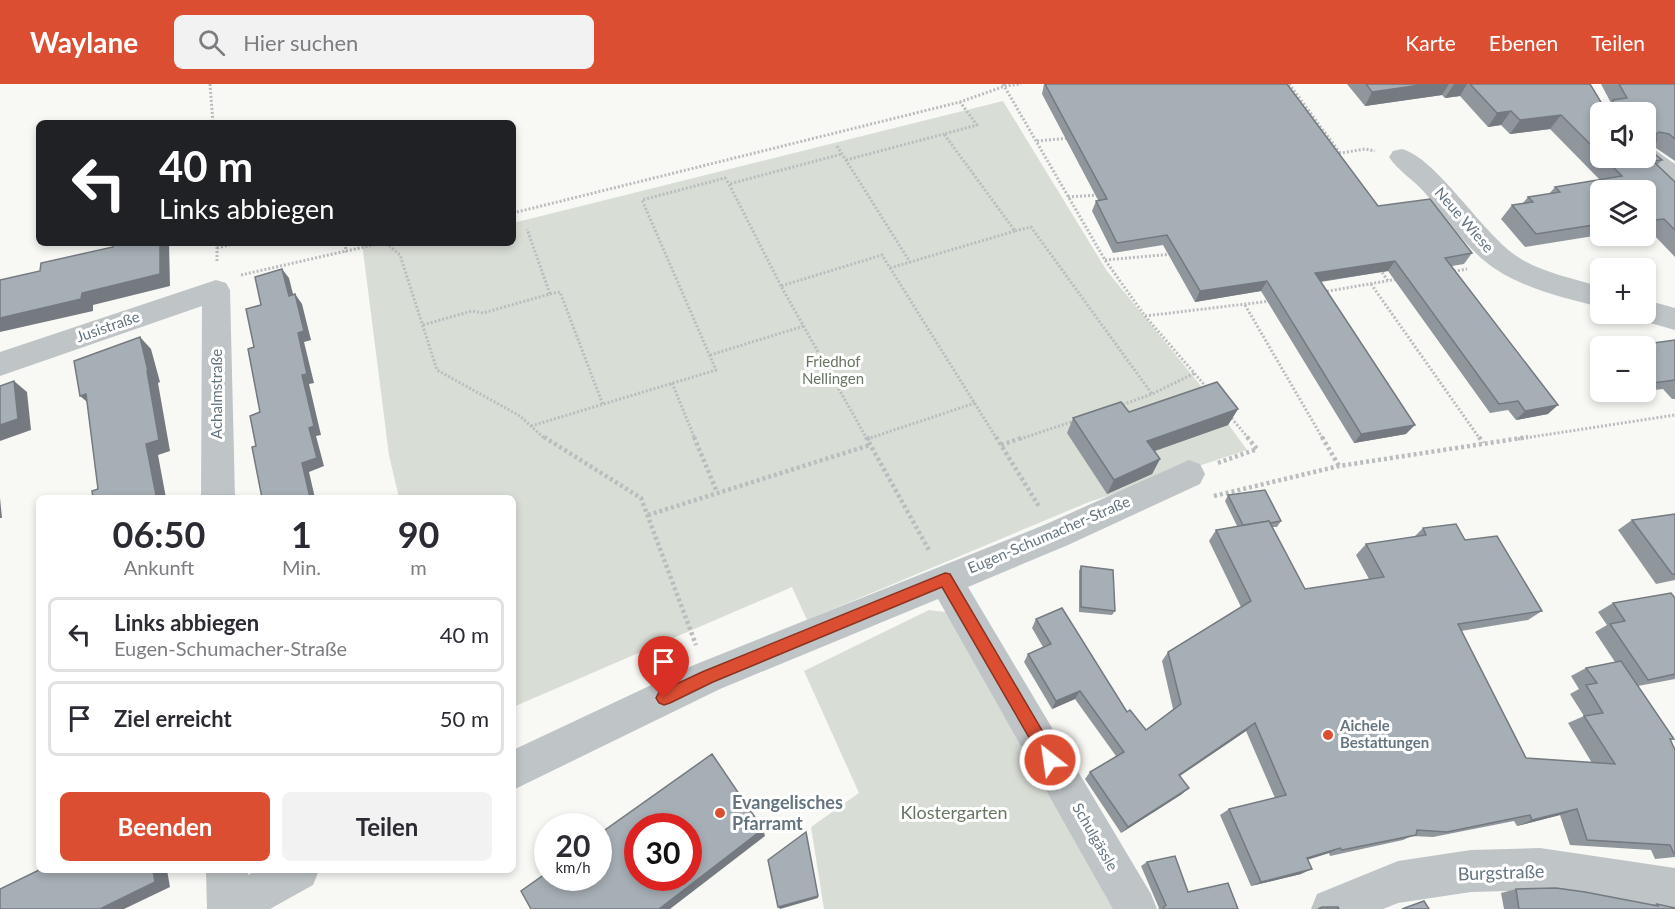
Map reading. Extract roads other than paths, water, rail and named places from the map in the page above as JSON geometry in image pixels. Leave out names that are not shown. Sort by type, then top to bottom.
[{"type":"street","name":"Neue Wiese","points":[[1402,157],[1432,184],[1480,240],[1506,263],[1541,279],[1590,294]]},
{"type":"street","points":[[1656,163],[1675,177]]},
{"type":"street","name":"Jusistraße","points":[[0,364],[227,283]]},
{"type":"street","name":"Achalmstraße","points":[[218,495],[227,283]]},
{"type":"street","points":[[1656,314],[1675,319]]},
{"type":"street","name":"Eugen-Schumacher-Straße","points":[[516,769],[707,677],[1056,534],[1189,474]]},
{"type":"street","name":"Schulgässle","points":[[945,579],[1136,909]]},
{"type":"street","name":"Burgstraße","points":[[1332,909],[1398,882],[1471,871],[1540,869],[1675,889]]},
{"type":"street","points":[[227,873],[229,909],[293,873]]},
{"type":"place","name":"Aichele Bestattungen","points":[[1328,735]]},
{"type":"place","name":"Evangelisches Pfarramt","points":[[720,813]]},
{"type":"park label","name":"Friedhof Nellingen","points":[[833,370]]},
{"type":"park label","name":"Klostergarten","points":[[954,813]]}]
